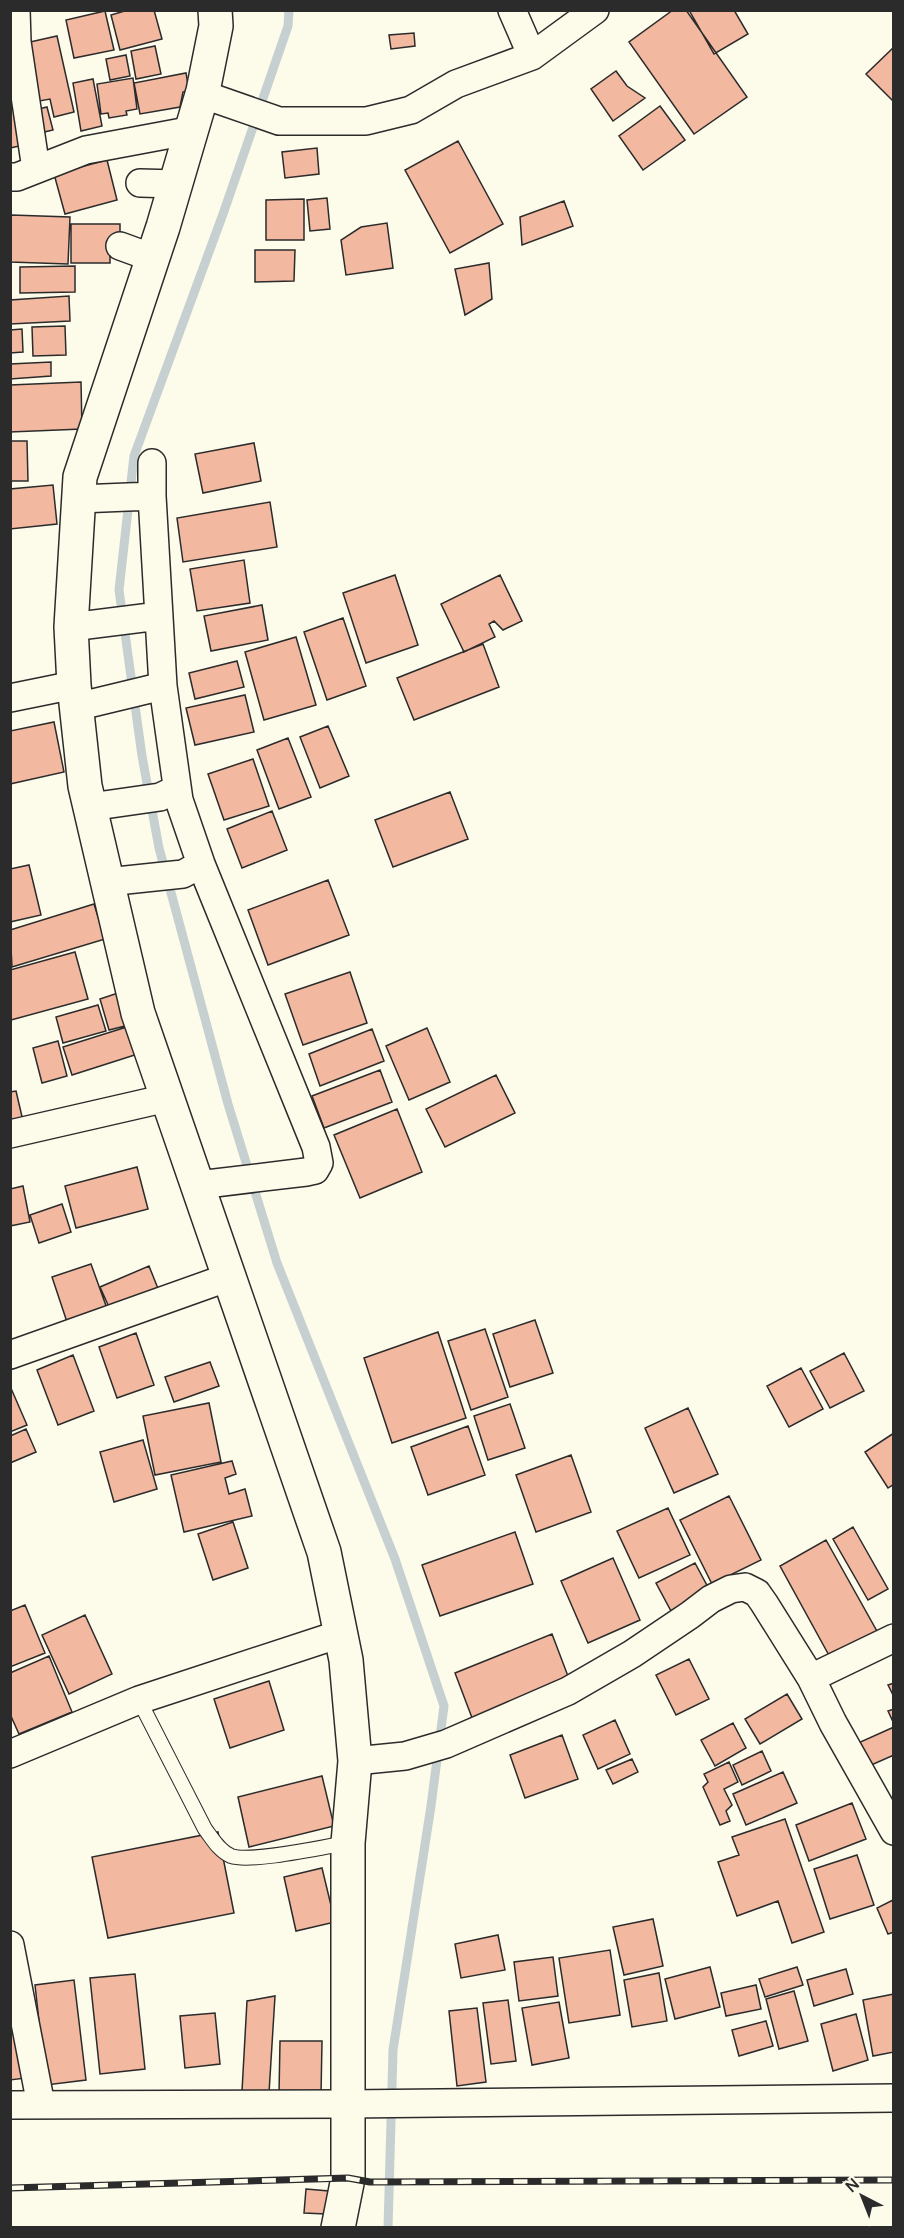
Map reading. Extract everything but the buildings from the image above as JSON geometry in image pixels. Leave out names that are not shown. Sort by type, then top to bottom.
[{"type":"main road","points":[[215,10],[216,27],[208,95],[193,130],[80,477],[89,498],[81,626],[85,786],[102,805],[138,1013],[167,1098],[213,1184],[229,1277],[324,1552],[346,1660],[355,1761],[348,1843],[348,2178],[338,2228]]},
{"type":"street","points":[[16,10],[17,42],[36,169]]},
{"type":"street","points":[[512,10],[532,56]]},
{"type":"street","points":[[208,95],[279,121],[366,121],[411,110],[456,84],[532,56],[595,10]]},
{"type":"street","points":[[10,177],[86,150],[193,130]]},
{"type":"street","points":[[140,183],[176,184]]},
{"type":"street","points":[[120,246],[153,258]]},
{"type":"street","points":[[152,463],[146,497],[147,617],[169,793],[192,869],[316,1147],[320,1163],[315,1170],[213,1184]]},
{"type":"street","points":[[89,498],[146,497]]},
{"type":"street","points":[[81,626],[147,617]]},
{"type":"street","points":[[10,698],[83,698],[156,687]]},
{"type":"street","points":[[102,805],[169,793]]},
{"type":"street","points":[[116,880],[192,869]]},
{"type":"street","points":[[10,1134],[167,1098]]},
{"type":"street","points":[[10,1354],[229,1277]]},
{"type":"street","points":[[355,1761],[405,1756],[446,1744],[568,1691],[632,1654],[690,1616],[711,1599],[731,1589],[745,1587],[757,1593],[811,1678],[833,1723],[894,1832]]},
{"type":"street","points":[[10,1755],[139,1700],[340,1634]]},
{"type":"street","points":[[811,1678],[894,1638]]},
{"type":"street","points":[[10,1945],[41,2105]]},
{"type":"street","points":[[10,2105],[894,2098]]},
{"type":"lane","points":[[139,1700],[205,1829],[219,1847],[230,1856],[250,1858],[348,1843]]},
{"type":"waterway","points":[[289,10],[288,26],[223,214],[134,456],[119,590],[142,756],[159,848],[228,1104],[277,1263],[395,1559],[444,1706],[431,1806],[393,2050],[388,2228]]},
{"type":"railway","points":[[10,2188],[348,2178],[370,2182],[894,2180]]}]
